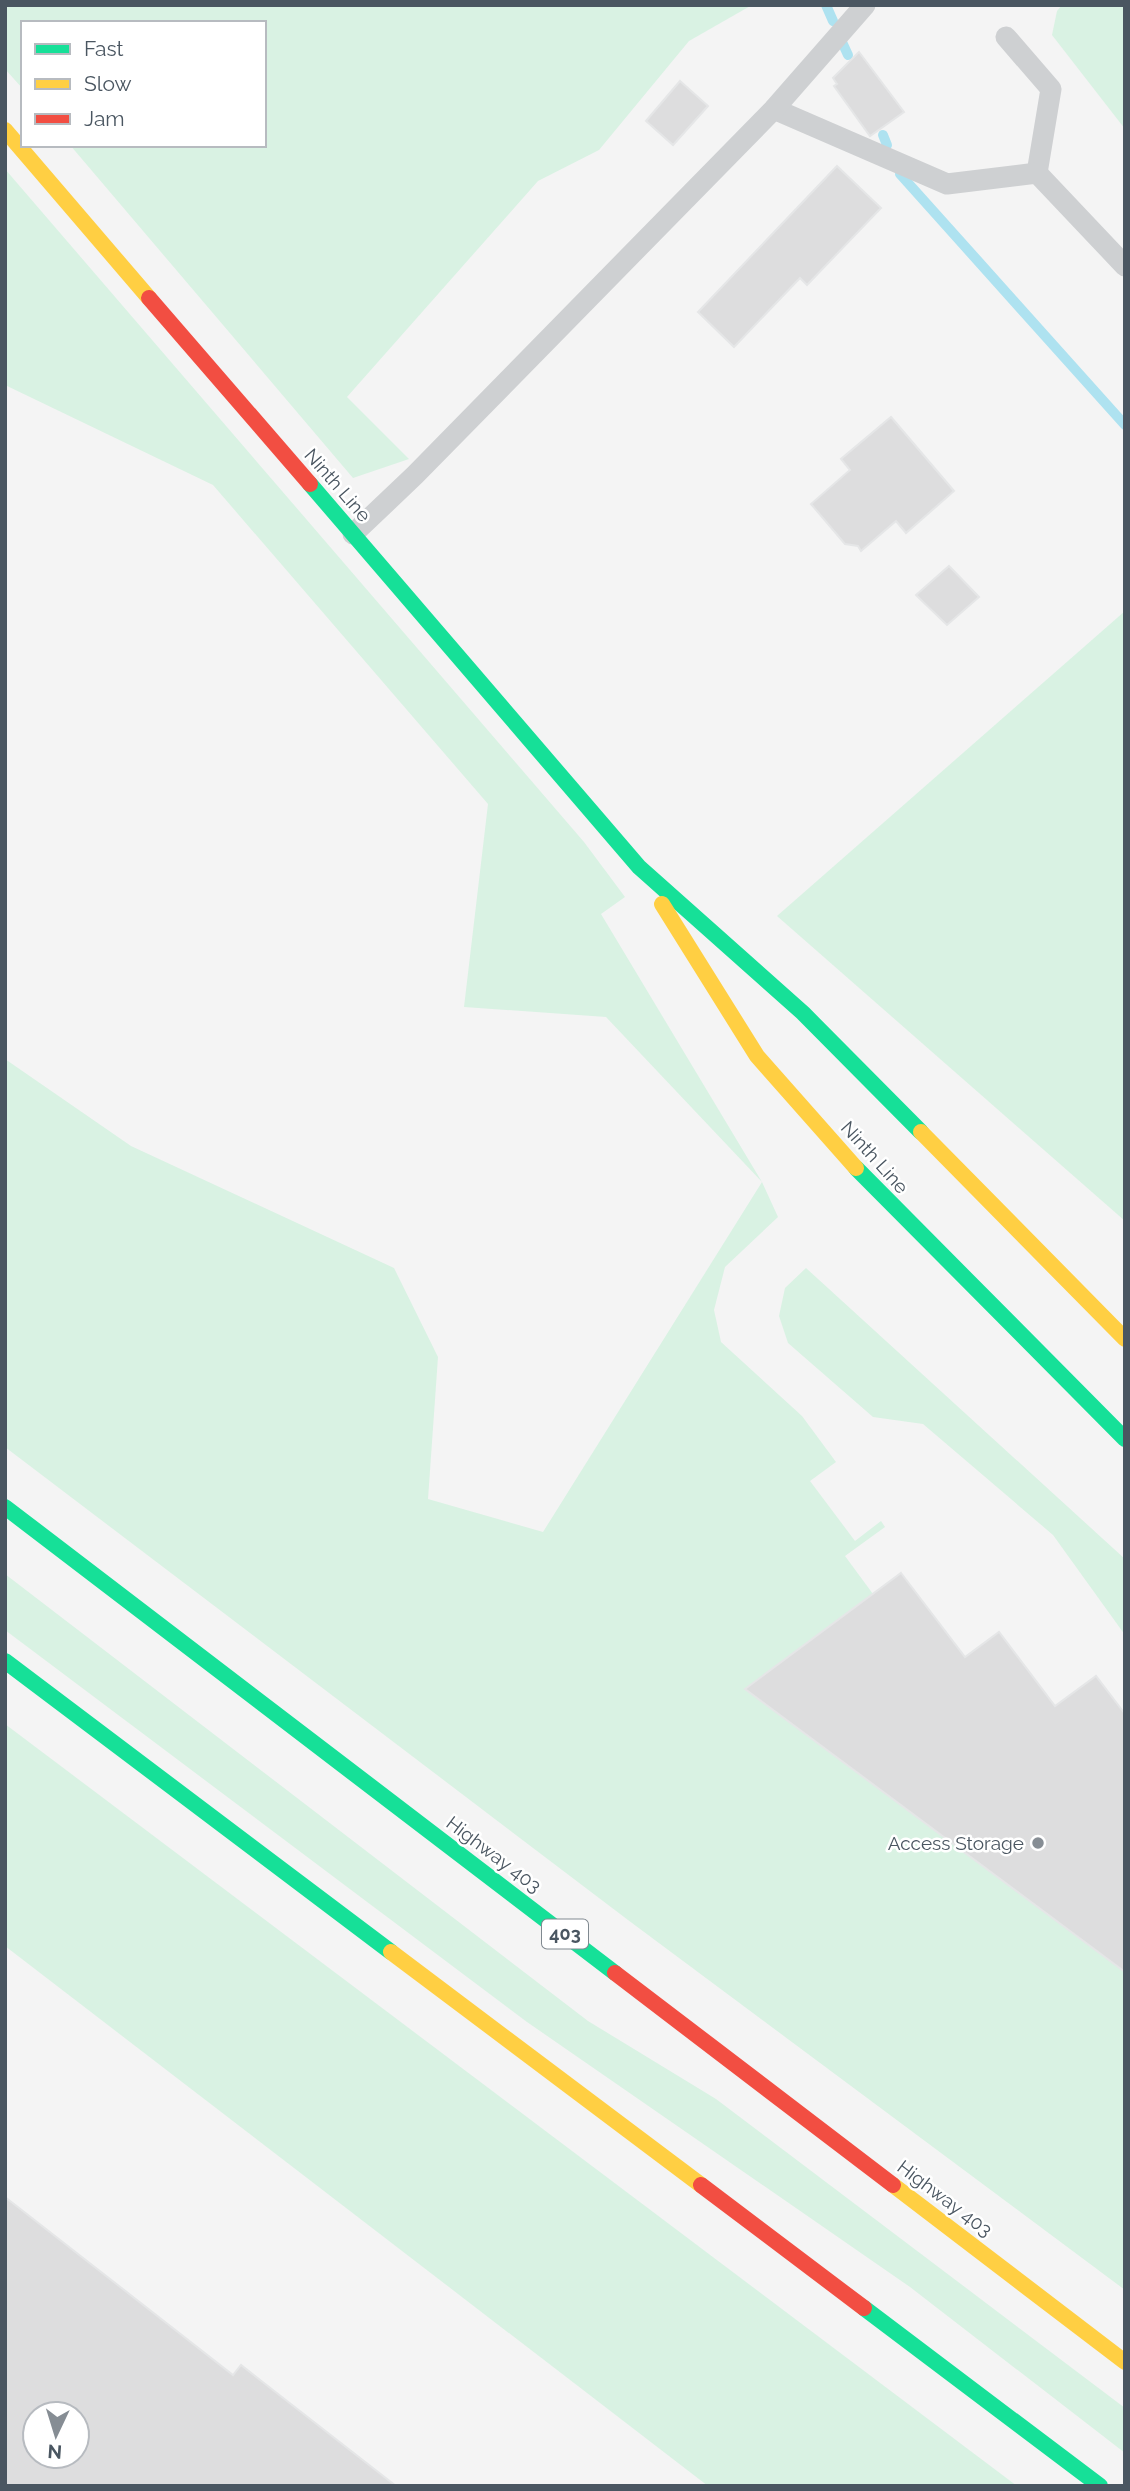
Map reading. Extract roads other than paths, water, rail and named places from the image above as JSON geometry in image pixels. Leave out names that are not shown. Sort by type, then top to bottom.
[{"type":"main road","name":"Ninth Line","points":[[5,130],[639,867],[803,1013],[1125,1339]]},
{"type":"main road","name":"Ninth Line","points":[[639,867],[765,1066],[887,1202],[1125,1439]]},
{"type":"main road","name":"Highway 403","points":[[5,1507],[1125,2362]]},
{"type":"main road","points":[[5,1661],[1100,2486]]},
{"type":"lane","points":[[353,534],[415,475],[774,109],[865,5]]},
{"type":"lane","points":[[1006,37],[1051,89],[1037,173]]},
{"type":"lane","points":[[774,109],[947,184],[1037,173]]},
{"type":"lane","points":[[1037,173],[1125,265]]},
{"type":"waterway","points":[[826,5],[833,21]]},
{"type":"waterway","points":[[842,42],[848,55]]},
{"type":"waterway","points":[[883,135],[887,145]]},
{"type":"waterway","points":[[900,174],[1125,425]]},
{"type":"place","name":"Access Storage","points":[[1038,1843]]}]
